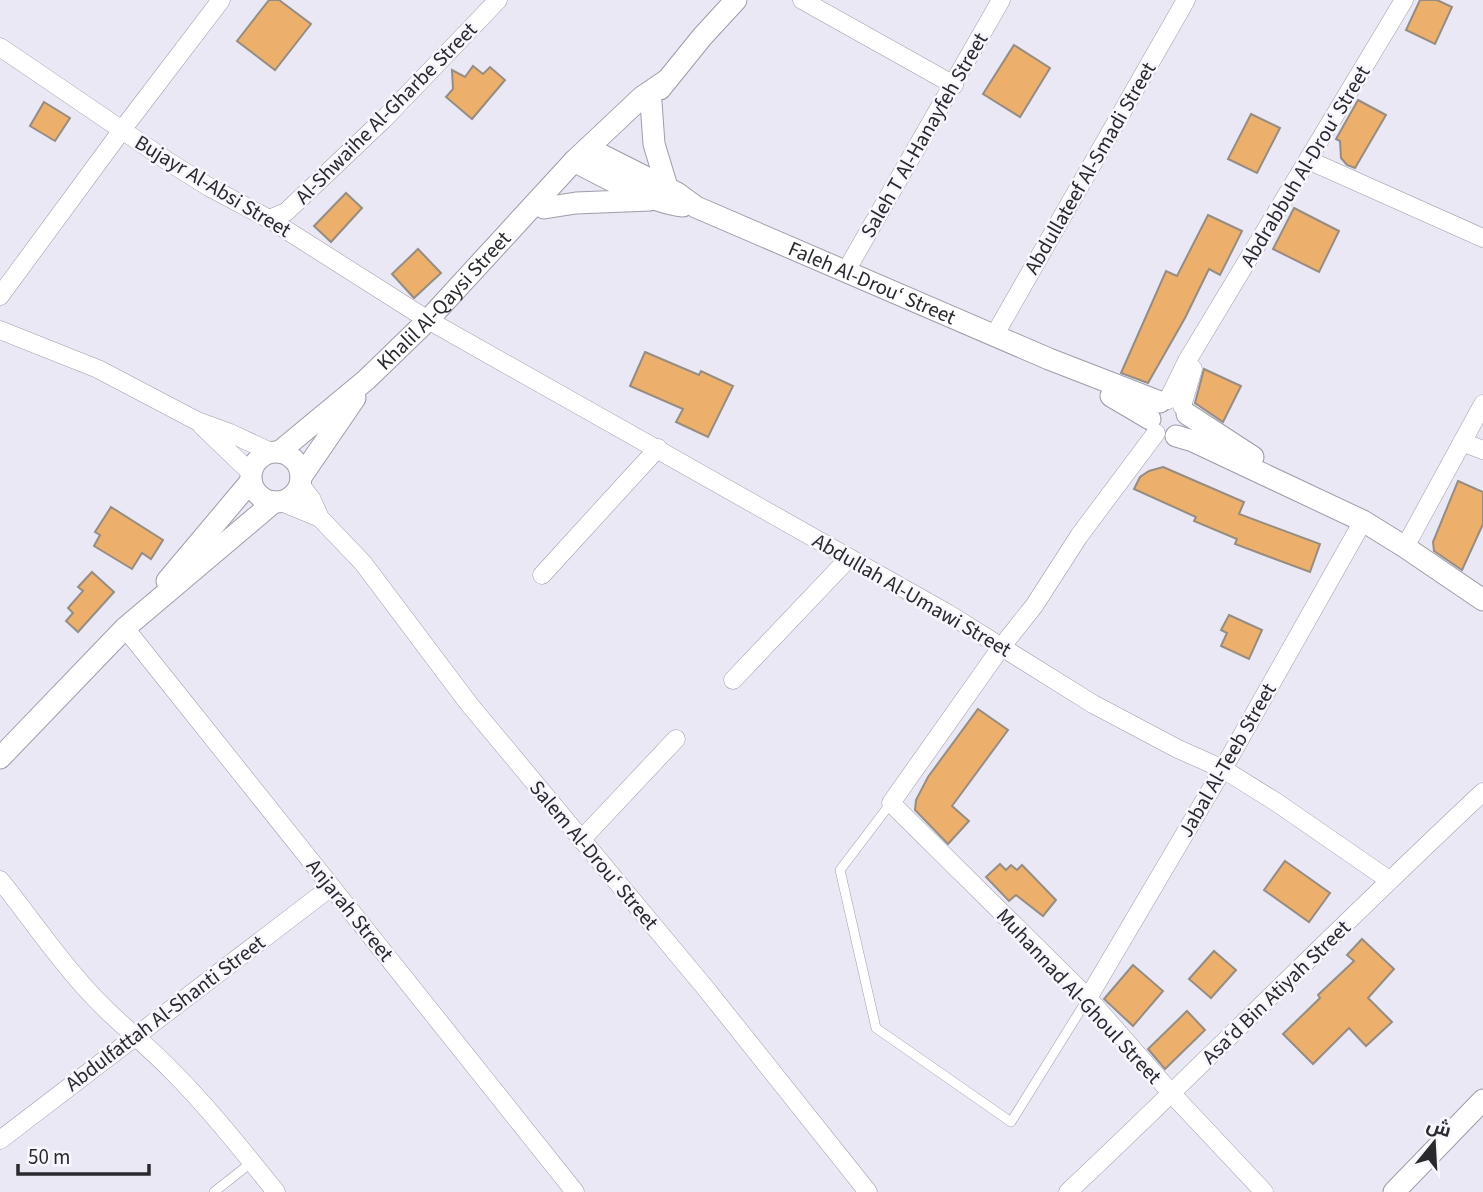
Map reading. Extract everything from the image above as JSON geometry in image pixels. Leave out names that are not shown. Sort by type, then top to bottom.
[{"type":"street","points":[[0,296],[221,0]]},
{"type":"street","name":"Al-Shwaihe Al-Gharbe Street","points":[[270,219],[285,212],[348,154],[498,0]]},
{"type":"street","name":"Khalil Al-Qaysi Street","points":[[275,452],[366,380],[428,320],[520,222],[535,202],[652,102],[667,80],[736,0]]},
{"type":"street","points":[[802,0],[954,85]]},
{"type":"street","name":"Saleh T Al-Hanayfeh Street","points":[[846,271],[1001,0]]},
{"type":"street","name":"Abdullateef Al-Smadi Street","points":[[994,335],[1186,0]]},
{"type":"street","name":"Abdrabbuh Al-Drou‘ Street","points":[[891,803],[1002,646],[1034,606],[1079,536],[1168,416],[1206,332],[1404,0]]},
{"type":"street","name":"Bujayr Al-Absi Street","points":[[0,47],[209,187],[270,219],[428,320]]},
{"type":"street","name":"Khalil Al-Qaysi Street","points":[[520,222],[544,208],[642,97],[667,80]]},
{"type":"street","points":[[544,208],[663,193],[654,144],[652,102]]},
{"type":"street","name":"Faleh Al-Drou‘ Street","points":[[588,158],[663,193],[1049,359],[1168,416],[1304,493],[1363,521],[1483,600]]},
{"type":"street","points":[[1308,160],[1483,238]]},
{"type":"street","name":"Abdullah Al-Umawi Street","points":[[428,320],[658,448],[1002,646],[1093,705],[1223,769],[1390,880]]},
{"type":"street","points":[[0,330],[98,369],[197,421],[293,459],[298,465],[301,481],[293,495],[277,502],[125,628],[0,758]]},
{"type":"street","name":"Khalil Al-Qaysi Street","points":[[301,481],[366,380]]},
{"type":"street","points":[[1405,547],[1483,404]]},
{"type":"street","points":[[197,421],[251,477],[257,493],[277,502]]},
{"type":"street","points":[[1462,442],[1483,450]]},
{"type":"street","points":[[542,575],[658,448]]},
{"type":"street","points":[[155,601],[169,578],[251,477],[258,459],[275,452]]},
{"type":"street","name":"Salem Al-Drou‘ Street","points":[[301,481],[320,519],[363,563],[469,704],[707,990],[868,1192]]},
{"type":"street","name":"Salem Al-Drou‘ Street","points":[[277,502],[320,519]]},
{"type":"street","name":"Jabal Al-Teeb Street","points":[[1088,998],[1223,769],[1363,521]]},
{"type":"street","points":[[733,680],[849,558]]},
{"type":"street","name":"Anjarah Street","points":[[125,628],[575,1192]]},
{"type":"street","points":[[581,840],[676,739]]},
{"type":"street","name":"Asa‘d Bin Atiyah Street","points":[[1068,1192],[1483,792]]},
{"type":"street","name":"Muhannad Al-Ghoul Street","points":[[891,803],[1088,998],[1172,1094],[1264,1192]]},
{"type":"street","points":[[0,880],[87,990],[204,1106],[276,1192]]},
{"type":"street","name":"Abdulfattah Al-Shanti Street","points":[[0,1140],[331,887]]},
{"type":"street","points":[[1394,1192],[1483,1100]]},
{"type":"lane","points":[[891,803],[840,870],[876,1028],[1011,1122],[1088,998]]},
{"type":"lane","points":[[214,1192],[251,1162]]},
{"type":"building","points":[[269,0],[279,0],[311,24],[275,70],[237,41]]},
{"type":"building","points":[[1420,0],[1437,0],[1452,7],[1435,44],[1406,30]]},
{"type":"building","points":[[1014,45],[1050,68],[1020,117],[983,94]]},
{"type":"building","points":[[473,66],[483,74],[490,67],[505,80],[472,119],[446,97],[453,89],[452,70],[465,77]]},
{"type":"building","points":[[1358,100],[1386,115],[1355,168],[1347,165],[1341,158],[1340,141],[1336,139]]},
{"type":"building","points":[[44,102],[70,118],[55,141],[30,126]]},
{"type":"building","points":[[1251,114],[1280,128],[1257,173],[1228,159]]},
{"type":"building","points":[[346,193],[362,208],[331,242],[314,226]]},
{"type":"building","points":[[1294,208],[1339,231],[1319,272],[1273,249]]},
{"type":"building","points":[[1208,215],[1242,231],[1220,275],[1209,269],[1148,383],[1121,373],[1166,271],[1177,276]]},
{"type":"building","points":[[418,249],[441,273],[414,298],[392,274]]},
{"type":"building","points":[[645,352],[699,375],[701,371],[733,386],[708,437],[676,422],[683,409],[630,386]]},
{"type":"building","points":[[1204,369],[1241,386],[1223,422],[1195,403]]},
{"type":"building","points":[[1163,467],[1244,502],[1239,514],[1320,544],[1310,572],[1235,544],[1237,539],[1194,521],[1196,517],[1134,489],[1140,477]]},
{"type":"building","points":[[1458,481],[1483,492],[1483,524],[1462,570],[1434,551],[1433,542]]},
{"type":"building","points":[[111,507],[163,540],[151,559],[142,553],[132,569],[94,546],[100,535],[95,532]]},
{"type":"building","points":[[92,572],[114,592],[78,632],[66,621],[73,613],[68,608],[83,591],[78,587]]},
{"type":"building","points":[[1229,615],[1262,630],[1249,659],[1221,646],[1227,633],[1221,630]]},
{"type":"building","points":[[978,709],[1008,730],[952,806],[969,821],[948,844],[915,810],[916,800],[928,777]]},
{"type":"building","points":[[1285,861],[1330,893],[1309,922],[1264,890]]},
{"type":"building","points":[[1000,864],[1006,870],[1011,865],[1017,870],[1022,865],[1056,900],[1043,916],[1016,895],[1009,901],[986,877]]},
{"type":"building","points":[[1362,939],[1394,969],[1368,998],[1392,1022],[1366,1046],[1349,1028],[1313,1064],[1283,1034],[1320,998],[1318,995],[1354,961],[1347,955]]},
{"type":"building","points":[[1214,951],[1236,970],[1211,998],[1189,979]]},
{"type":"building","points":[[1133,965],[1163,991],[1133,1026],[1104,999]]},
{"type":"building","points":[[1187,1011],[1205,1030],[1165,1069],[1148,1049]]}]
